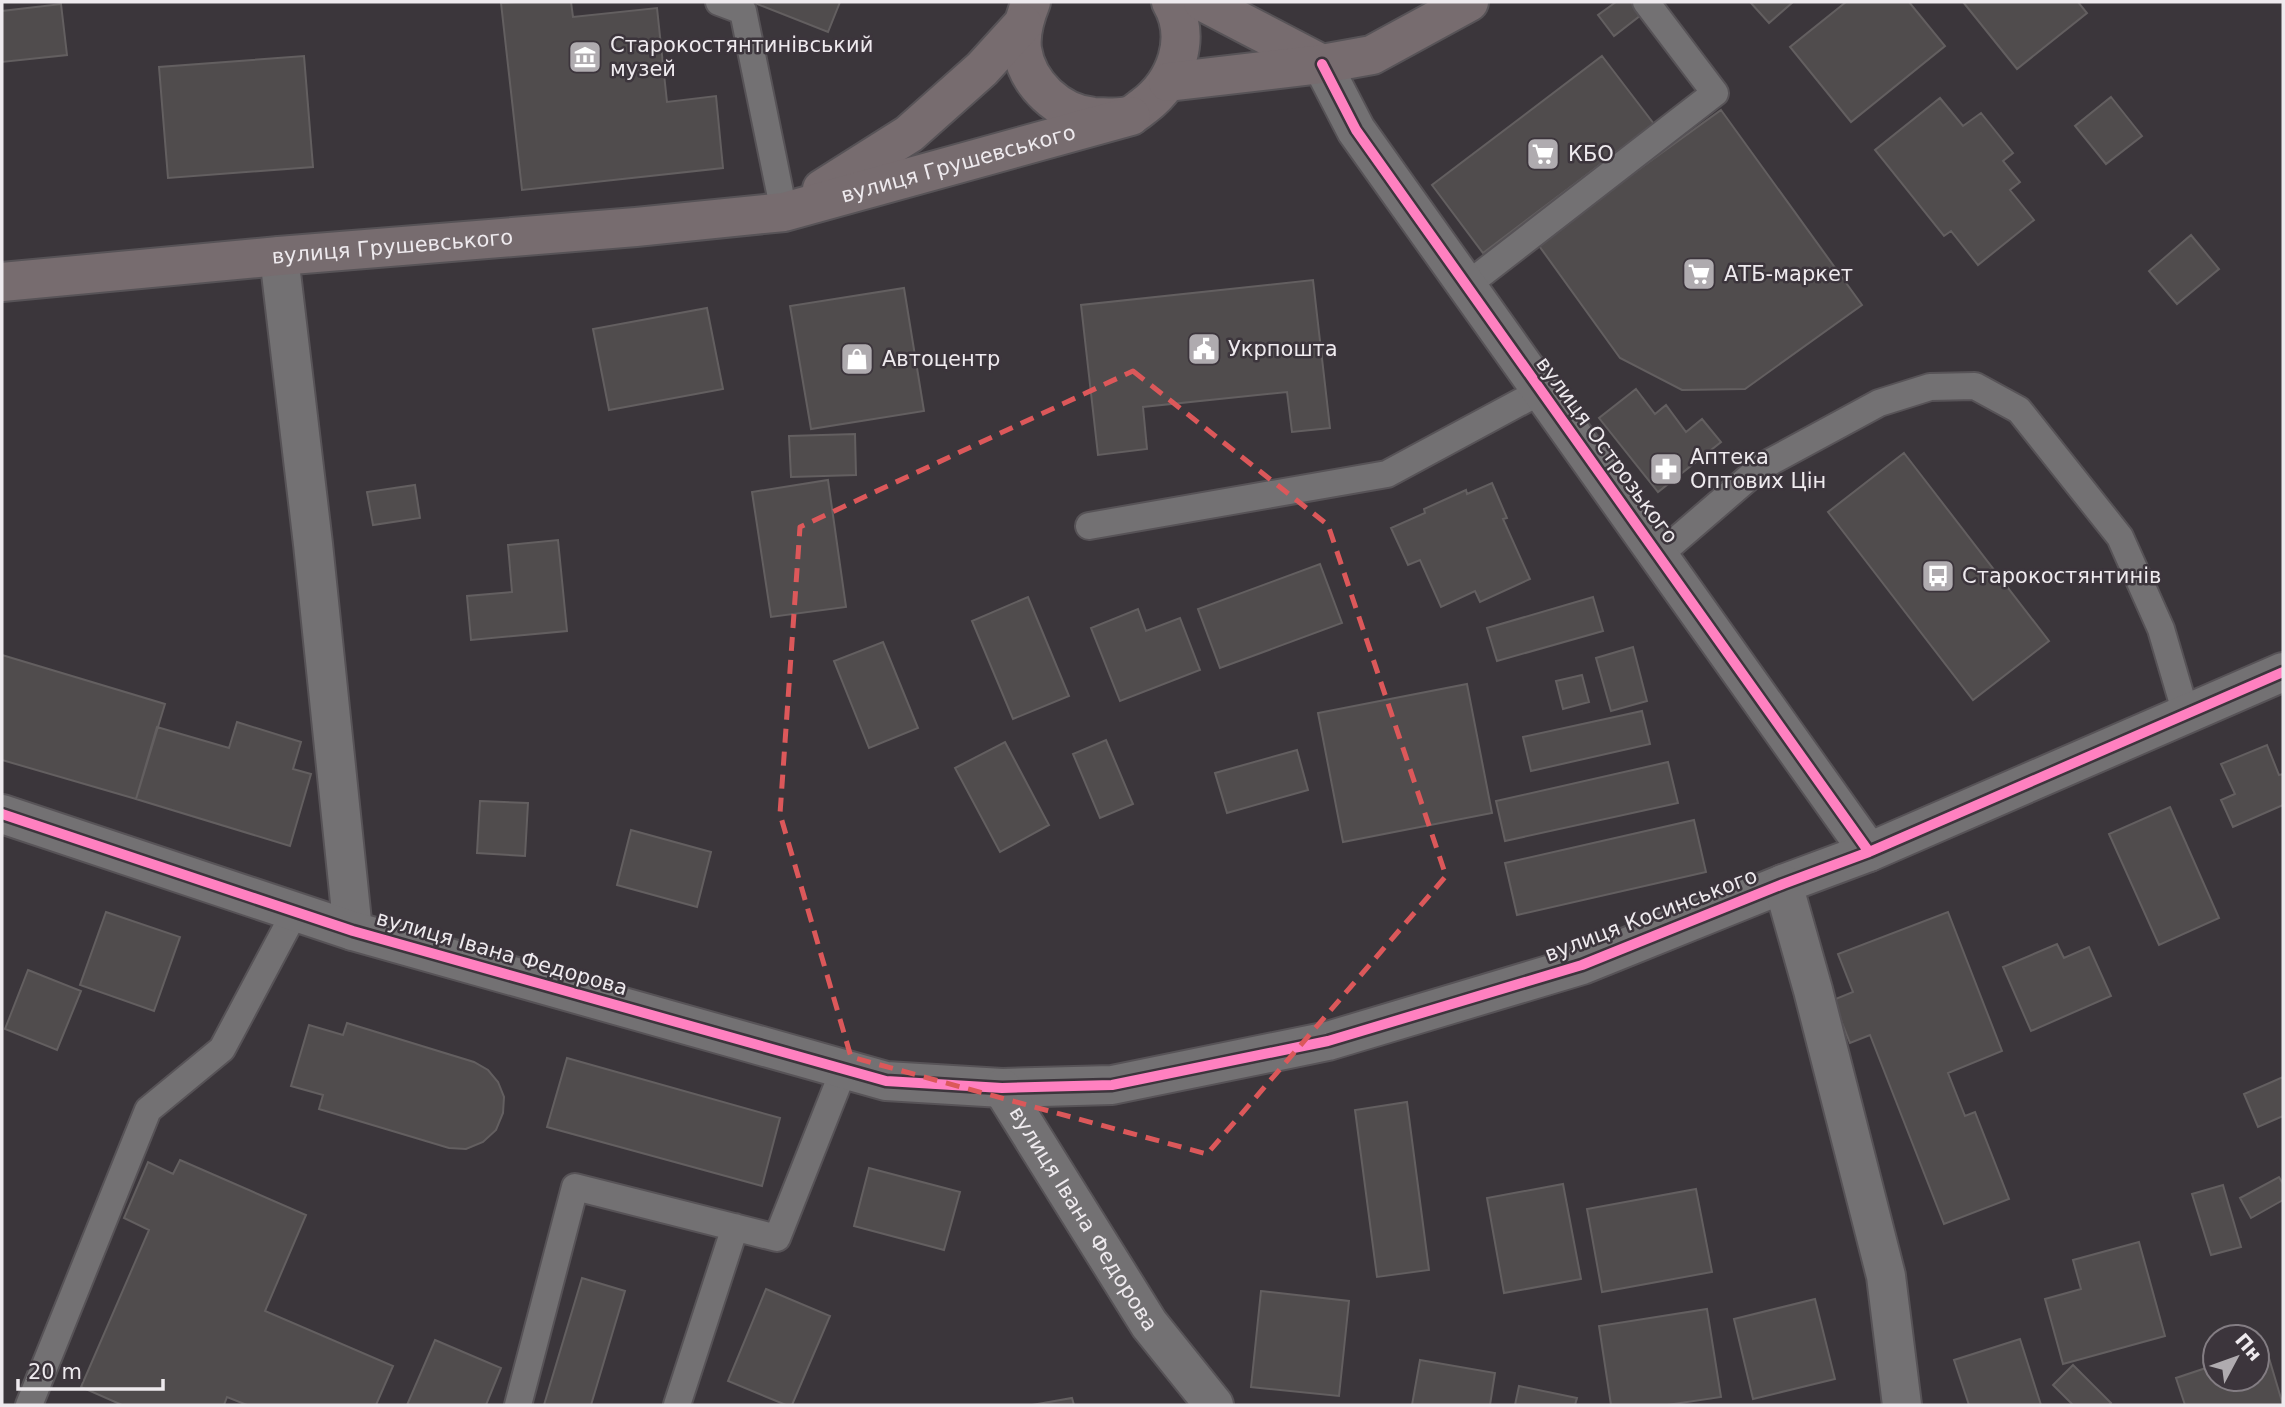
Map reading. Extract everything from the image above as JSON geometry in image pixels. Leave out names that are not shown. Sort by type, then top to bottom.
[{"type":"main road","points":[[1027,13],[1022,48],[1029,71],[1042,91],[1060,106],[1083,116],[1107,118],[1131,116],[1151,101],[1168,82],[1178,60],[1181,36],[1177,11],[1171,2]]},
{"type":"main road","points":[[1203,2],[1322,64]]},
{"type":"main road","points":[[1168,82],[1322,64],[1372,55],[1469,2]]},
{"type":"main road","name":"вулиця Грушевського","points":[[784,212],[909,134],[982,69],[1027,13]]},
{"type":"main road","name":"вулиця Грушевського","points":[[2,282],[279,256],[636,228],[784,212],[1131,116]]},
{"type":"street","name":"вулиця Острозького","points":[[1322,64],[1356,131],[1869,852]]},
{"type":"street","points":[[279,256],[313,544],[353,931]]},
{"type":"street","name":"вулиця Косинського","points":[[1002,1088],[1112,1085],[1328,1041],[1582,965],[1869,852],[2283,672]]},
{"type":"street","name":"вулиця Івана Федорова","points":[[2,814],[353,931],[886,1081],[1002,1088],[1149,1324],[1214,1405]]},
{"type":"street","points":[[1783,884],[1886,1276],[1902,1405]]},
{"type":"lane","points":[[719,2],[743,11],[784,212]]},
{"type":"lane","points":[[1466,286],[1716,93],[1646,2]]},
{"type":"lane","points":[[1659,555],[1761,467],[1879,403],[1930,387],[1975,386],[2020,410],[2120,537],[2161,629],[2186,714]]},
{"type":"lane","points":[[1089,526],[1387,474],[1541,391]]},
{"type":"lane","points":[[29,1405],[148,1110],[222,1049],[295,912]]},
{"type":"lane","points":[[518,1405],[575,1187],[777,1238],[844,1069]]},
{"type":"lane","points":[[677,1405],[735,1227]]},
{"type":"highlighted area","points":[[1133,371],[1328,525],[1446,876],[1207,1154],[851,1057],[780,814],[800,527]]},
{"type":"building","name":"Старокостянтинівський музей","points":[[571,2],[573,17],[657,8],[667,102],[716,96],[723,168],[522,190],[501,3]]},
{"type":"building","points":[[752,2],[840,2],[828,32]]},
{"type":"building","points":[[1616,2],[1631,2],[1641,15],[1614,36],[1598,15]]},
{"type":"building","points":[[1750,2],[1793,2],[1769,23]]},
{"type":"building","points":[[1846,2],[1909,2],[1945,46],[1851,122],[1790,47]]},
{"type":"building","points":[[1963,2],[2078,2],[2087,13],[2017,69]]},
{"type":"building","points":[[61,4],[67,55],[2,62],[2,11]]},
{"type":"building","points":[[304,56],[313,167],[168,178],[159,67]]},
{"type":"building","name":"КБО","points":[[1602,56],[1654,124],[1483,253],[1432,185]]},
{"type":"building","points":[[2111,97],[2142,136],[2106,164],[2075,126]]},
{"type":"building","points":[[1940,98],[1963,126],[1981,113],[2013,153],[2003,161],[2020,182],[2010,190],[2034,220],[1978,265],[1951,231],[1944,236],[1875,150]]},
{"type":"building","name":"АТБ-маркет","points":[[1721,110],[1862,305],[1745,389],[1682,390],[1620,358],[1537,243]]},
{"type":"building","points":[[2191,235],[2219,269],[2177,304],[2149,271]]},
{"type":"building","name":"Укрпошта","points":[[1313,280],[1330,428],[1292,432],[1287,392],[1143,407],[1147,449],[1098,455],[1081,305]]},
{"type":"building","name":"Автоцентр","points":[[904,288],[924,411],[811,429],[790,306]]},
{"type":"building","points":[[707,308],[723,389],[609,410],[593,329]]},
{"type":"building","points":[[1636,389],[1655,414],[1666,405],[1686,432],[1702,419],[1721,442],[1658,492],[1599,418]]},
{"type":"building","points":[[855,434],[856,475],[791,477],[789,436]]},
{"type":"building","name":"Старокостянтинів","points":[[1904,453],[2049,641],[1973,700],[1828,512]]},
{"type":"building","points":[[828,480],[846,607],[771,617],[752,492]]},
{"type":"building","points":[[1492,483],[1507,518],[1503,519],[1530,579],[1480,602],[1475,591],[1441,607],[1420,560],[1408,565],[1391,528],[1466,490],[1467,494]]},
{"type":"building","points":[[415,485],[420,518],[373,525],[367,492]]},
{"type":"building","points":[[558,540],[567,631],[471,640],[467,596],[512,592],[508,545]]},
{"type":"building","points":[[1320,564],[1342,623],[1220,668],[1198,609]]},
{"type":"building","points":[[1028,597],[1069,696],[1013,719],[972,621]]},
{"type":"building","points":[[1593,597],[1603,631],[1497,661],[1487,628]]},
{"type":"building","points":[[1138,609],[1146,631],[1180,618],[1200,670],[1120,701],[1091,628]]},
{"type":"building","points":[[883,642],[918,728],[869,748],[834,661]]},
{"type":"building","points":[[1633,647],[1647,701],[1611,711],[1596,658]]},
{"type":"building","points":[[2,655],[165,704],[136,799],[2,760]]},
{"type":"building","points":[[1582,675],[1589,702],[1563,709],[1556,681]]},
{"type":"building","points":[[1467,684],[1492,813],[1343,842],[1318,713]]},
{"type":"building","points":[[1642,711],[1650,744],[1531,771],[1523,737]]},
{"type":"building","points":[[237,722],[301,742],[293,769],[311,774],[290,846],[136,799],[157,727],[229,748]]},
{"type":"building","points":[[1106,740],[1133,804],[1100,818],[1073,754]]},
{"type":"building","points":[[1005,742],[1049,825],[1000,852],[955,768]]},
{"type":"building","points":[[2267,745],[2279,775],[2283,774],[2283,805],[2233,827],[2221,800],[2235,794],[2221,764]]},
{"type":"building","points":[[1297,750],[1308,790],[1227,813],[1215,773]]},
{"type":"building","points":[[1668,762],[1678,803],[1505,841],[1496,801]]},
{"type":"building","points":[[480,801],[528,803],[525,856],[477,853]]},
{"type":"building","points":[[2170,807],[2219,918],[2159,945],[2109,834]]},
{"type":"building","points":[[1694,820],[1706,872],[1517,915],[1505,863]]},
{"type":"building","points":[[631,830],[711,852],[697,907],[617,885]]},
{"type":"building","points":[[106,912],[180,937],[154,1011],[80,985]]},
{"type":"building","points":[[1948,912],[2002,1051],[1948,1073],[1965,1116],[1975,1112],[2009,1199],[1944,1224],[1870,1035],[1850,1043],[1833,1000],[1853,992],[1838,954]]},
{"type":"building","points":[[2057,944],[2064,958],[2089,947],[2111,996],[2031,1031],[2003,967]]},
{"type":"building","points":[[28,970],[81,991],[57,1050],[5,1029]]},
{"type":"building","points":[[347,1023],[474,1062],[488,1070],[498,1082],[504,1097],[503,1113],[496,1130],[483,1142],[466,1149],[449,1148],[319,1109],[323,1095],[291,1086],[309,1025],[343,1035]]},
{"type":"building","points":[[567,1058],[780,1118],[762,1186],[547,1127]]},
{"type":"building","points":[[2283,1077],[2283,1116],[2258,1127],[2244,1094]]},
{"type":"building","points":[[1407,1102],[1429,1270],[1377,1277],[1355,1110]]},
{"type":"building","points":[[180,1160],[306,1215],[265,1311],[393,1366],[376,1405],[247,1405],[227,1397],[224,1405],[122,1405],[81,1387],[149,1230],[124,1218],[148,1162],[173,1174]]},
{"type":"building","points":[[869,1168],[960,1192],[944,1250],[854,1226]]},
{"type":"building","points":[[2279,1177],[2283,1184],[2283,1200],[2251,1218],[2240,1198]]},
{"type":"building","points":[[1563,1184],[1581,1279],[1504,1293],[1487,1198]]},
{"type":"building","points":[[2223,1185],[2241,1247],[2211,1255],[2192,1194]]},
{"type":"building","points":[[1696,1189],[1712,1272],[1602,1292],[1587,1209]]},
{"type":"building","points":[[2139,1242],[2165,1336],[2063,1364],[2045,1299],[2081,1289],[2073,1260]]},
{"type":"building","points":[[582,1278],[625,1291],[591,1405],[544,1405]]},
{"type":"building","points":[[766,1289],[830,1316],[792,1405],[786,1405],[728,1381]]},
{"type":"building","points":[[1261,1291],[1349,1301],[1339,1396],[1251,1387]]},
{"type":"building","points":[[1815,1299],[1835,1379],[1753,1399],[1734,1319]]},
{"type":"building","points":[[1707,1309],[1721,1397],[1667,1405],[1611,1405],[1599,1326]]},
{"type":"building","points":[[2020,1339],[2041,1405],[1969,1405],[1954,1360]]},
{"type":"building","points":[[435,1340],[501,1368],[486,1405],[407,1405]]},
{"type":"building","points":[[1420,1360],[1495,1373],[1490,1405],[1412,1405]]},
{"type":"building","points":[[2073,1365],[2111,1403],[2109,1405],[2073,1405],[2053,1385]]},
{"type":"building","points":[[2271,1365],[2283,1405],[2185,1405],[2176,1378],[2201,1370],[2201,1393],[2271,1393]]},
{"type":"building","points":[[1519,1386],[1577,1398],[1575,1405],[1515,1405]]},
{"type":"building","points":[[1072,1398],[1074,1405],[1032,1405]]},
{"type":"cycle path","points":[[1322,64],[1356,130],[1869,852]]},
{"type":"cycle path","points":[[2,814],[353,931],[886,1081],[1002,1088],[1112,1085],[1328,1041],[1582,965],[1869,852],[2283,672]]},
{"type":"place","name":"Старокостянтинівський музей","points":[[585,57]]},
{"type":"place","name":"КБО","points":[[1543,154]]},
{"type":"place","name":"АТБ-маркет","points":[[1699,274]]},
{"type":"place","name":"Укрпошта","points":[[1204,349]]},
{"type":"place","name":"Автоцентр","points":[[857,359]]},
{"type":"place","name":"Аптека Оптових Цін","points":[[1666,469]]},
{"type":"place","name":"Старокостянтинів","points":[[1938,576]]}]
